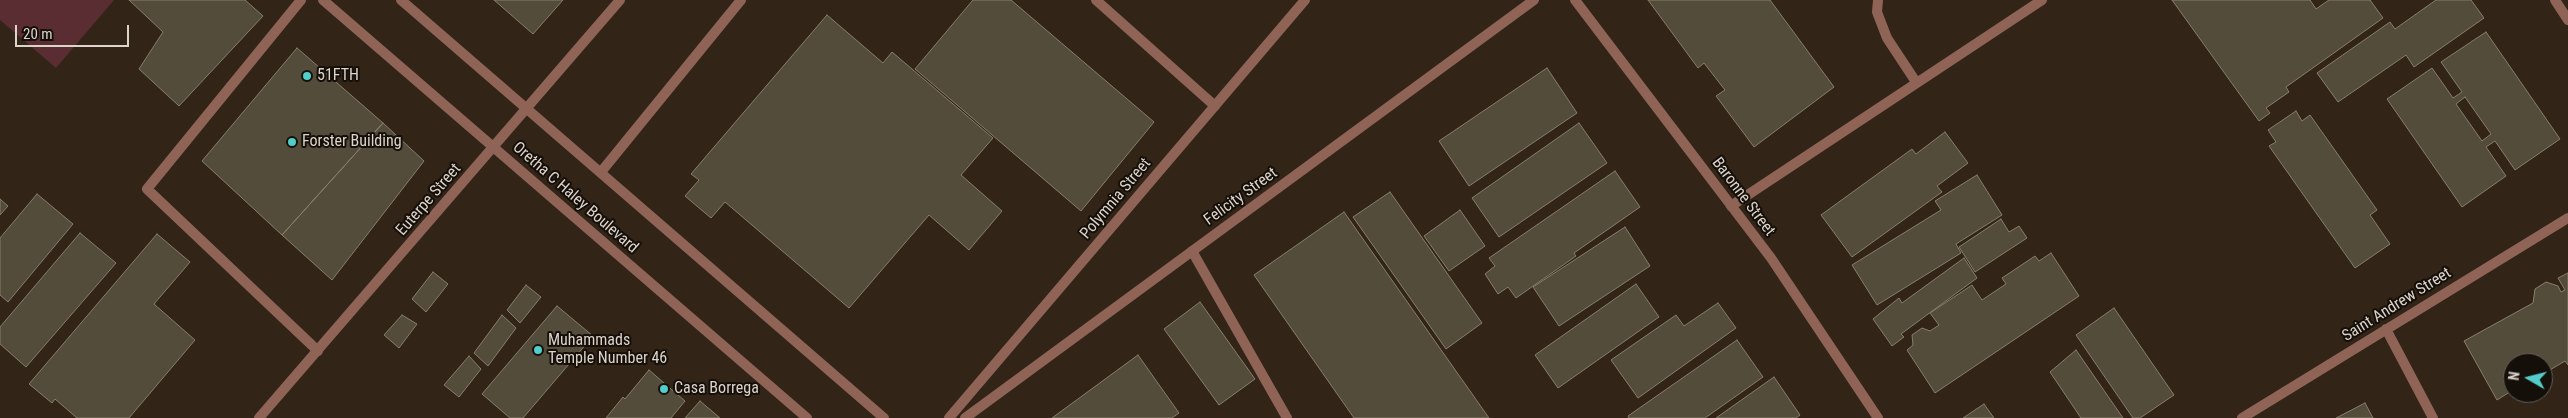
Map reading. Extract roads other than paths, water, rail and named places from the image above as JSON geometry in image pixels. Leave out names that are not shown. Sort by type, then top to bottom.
[{"type":"street","points":[[301,0],[147,188],[318,351]]},
{"type":"street","name":"Oretha C Haley Boulevard","points":[[323,0],[807,418]]},
{"type":"street","points":[[401,0],[884,418]]},
{"type":"street","name":"Euterpe Street","points":[[259,418],[620,0]]},
{"type":"street","points":[[601,172],[741,0]]},
{"type":"street","points":[[1096,0],[1215,106]]},
{"type":"street","name":"Polymnia Street","points":[[949,418],[1305,0]]},
{"type":"street","name":"Felicity Street","points":[[965,418],[1534,0]]},
{"type":"street","name":"Baronne Street","points":[[1575,0],[1771,258],[1878,418]]},
{"type":"street","points":[[1878,0],[1877,12],[1886,38],[1916,82]]},
{"type":"street","points":[[1731,206],[2042,0]]},
{"type":"street","points":[[2555,0],[2568,20]]},
{"type":"street","name":"Saint Andrew Street","points":[[2242,418],[2568,218]]},
{"type":"street","points":[[1192,251],[1287,418]]},
{"type":"street","points":[[2386,330],[2433,418]]},
{"type":"place","name":"51FTH","points":[[307,76]]},
{"type":"place","name":"Forster Building","points":[[292,142]]},
{"type":"place","name":"Muhammads Temple Number 46","points":[[538,350]]},
{"type":"place","name":"Casa Borrega","points":[[664,389]]}]
